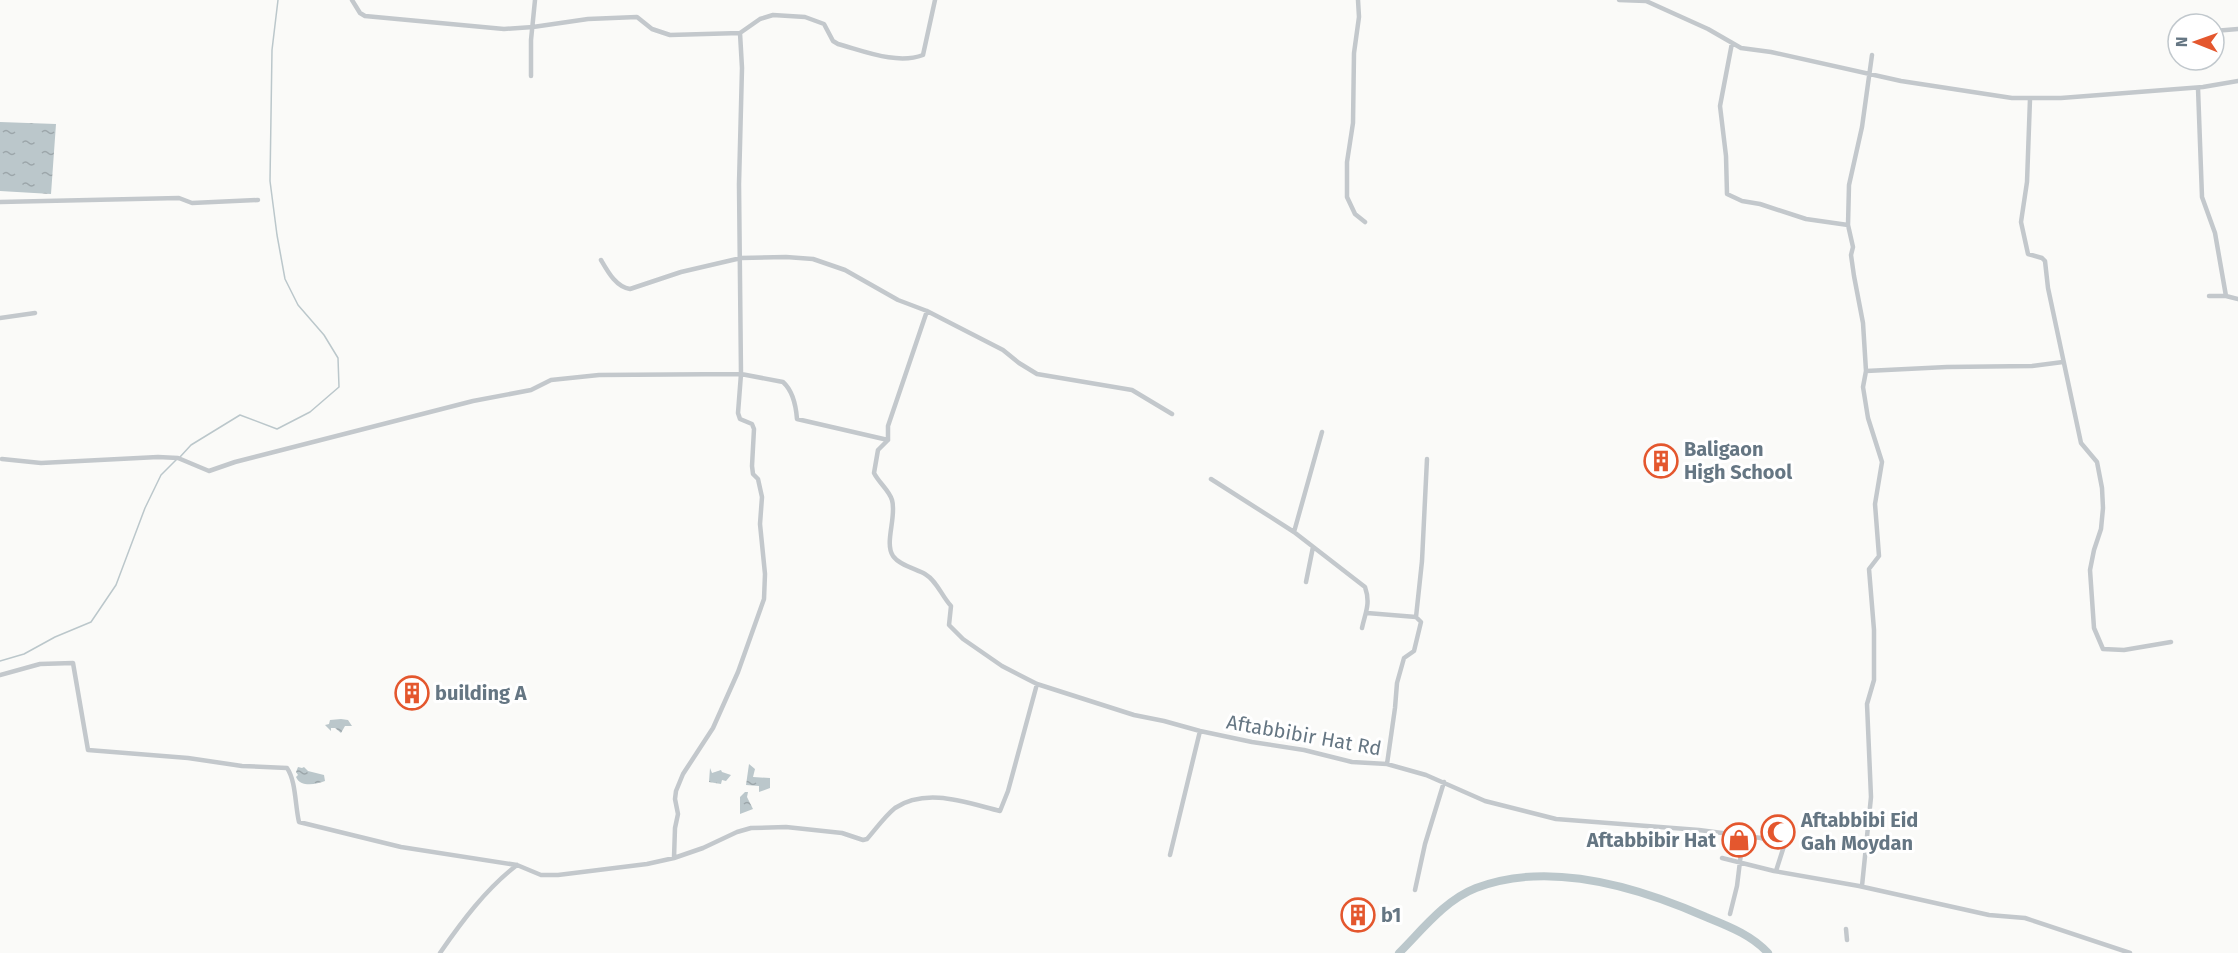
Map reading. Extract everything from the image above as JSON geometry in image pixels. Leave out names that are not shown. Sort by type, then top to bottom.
[{"type":"street","points":[[352,0],[360,13],[365,16],[504,29],[588,19],[637,17],[652,29],[670,35],[740,33],[760,18],[773,15],[805,17],[824,24],[833,41],[838,44],[890,58],[908,59],[923,55],[935,0]]},
{"type":"street","points":[[531,76],[535,0]]},
{"type":"street","points":[[1358,0],[1359,17],[1354,53],[1353,123],[1347,162],[1347,197],[1355,214],[1365,222]]},
{"type":"street","points":[[1619,0],[1646,1],[1692,21],[1741,48],[1772,52],[1901,81],[2030,99],[2198,88],[2238,81]]},
{"type":"street","points":[[674,858],[678,814],[676,791],[683,774],[713,728],[738,672],[764,599],[765,574],[760,524],[762,497],[758,479],[752,471],[753,426],[740,420],[738,413],[741,374],[739,184],[742,68],[740,33]]},
{"type":"street","points":[[1732,43],[1720,106],[1726,156],[1727,195],[1806,219],[1848,225]]},
{"type":"street","points":[[1862,886],[1871,797],[1867,704],[1874,680],[1874,630],[1869,569],[1879,556],[1875,504],[1882,462],[1868,418],[1863,387],[1866,371],[1863,323],[1848,225],[1849,185],[1863,127],[1872,55]]},
{"type":"street","points":[[2198,88],[2202,197],[2216,233],[2226,296]]},
{"type":"street","points":[[2030,99],[2027,182],[2021,226],[2028,254],[2045,261],[2048,288],[2081,443],[2097,462],[2102,488],[2101,529],[2090,570],[2094,628],[2103,649],[2124,650],[2171,642]]},
{"type":"street","points":[[0,202],[179,198],[192,203],[258,200]]},
{"type":"street","points":[[601,260],[608,272],[623,288],[630,289],[681,272],[741,258],[786,257],[823,262],[845,270],[898,300],[927,311],[1004,350],[1018,363],[1037,374],[1132,390],[1172,414]]},
{"type":"street","points":[[2209,296],[2238,299]]},
{"type":"street","points":[[2,459],[41,463],[178,458],[209,471],[235,462],[473,401],[531,390],[551,380],[599,375],[741,374],[783,382],[788,387],[796,405],[797,418],[888,440],[888,426],[927,311]]},
{"type":"street","points":[[0,318],[35,313]]},
{"type":"street","points":[[1866,371],[2032,366],[2063,362]]},
{"type":"street","points":[[1294,532],[1322,432]]},
{"type":"street","name":"Aftabbibir Hat Rd","points":[[888,440],[878,450],[874,473],[891,498],[893,512],[890,546],[892,555],[936,582],[941,595],[951,606],[949,625],[951,628],[1002,666],[1037,684],[1134,715],[1200,732],[1304,750],[1352,762],[1387,764],[1444,782],[1485,801],[1556,819],[1699,830],[1761,838],[1784,846],[1776,871]]},
{"type":"street","points":[[1416,617],[1422,561],[1427,459]]},
{"type":"street","points":[[1211,479],[1294,532],[1365,587],[1367,613],[1362,628]]},
{"type":"street","points":[[1306,582],[1313,547]]},
{"type":"street","points":[[1367,613],[1416,617],[1421,622],[1414,651],[1404,658],[1397,683],[1387,764]]},
{"type":"street","points":[[0,675],[40,664],[73,663],[88,750],[188,758],[242,766],[287,768],[292,776],[299,822],[401,847],[517,865],[541,875],[647,864],[674,858],[751,828],[786,827],[842,833],[863,840],[867,839],[894,809],[913,800],[941,797],[1000,811],[1008,791],[1037,684]]},
{"type":"street","points":[[1170,855],[1200,732]]},
{"type":"street","points":[[1415,890],[1425,844],[1444,782]]},
{"type":"street","points":[[1730,914],[1743,837]]},
{"type":"street","points":[[1722,858],[1776,871],[1862,886],[1989,915],[2025,918],[2130,953]]},
{"type":"street","points":[[440,953],[454,931],[494,884],[517,865]]},
{"type":"street","points":[[1846,929],[1847,940]]},
{"type":"water","points":[[0,122],[56,124],[51,194],[0,191]]},
{"type":"water","points":[[330,720],[348,720],[352,726],[345,726],[341,733],[335,728],[331,728],[331,731],[325,725],[329,724]]},
{"type":"water","points":[[749,764],[755,769],[753,777],[770,778],[770,788],[759,792],[759,786],[746,785]]},
{"type":"water","points":[[298,767],[324,775],[325,781],[304,784],[296,777]]},
{"type":"water","points":[[710,768],[712,773],[721,770],[731,775],[726,781],[722,780],[721,784],[709,782]]},
{"type":"water","points":[[748,792],[747,797],[753,809],[740,814],[740,797]]},
{"type":"waterway","points":[[180,457],[191,445],[240,415],[277,429],[310,412],[339,387],[338,358],[324,335],[298,305],[285,279],[277,235],[270,181],[272,50],[278,0]]},
{"type":"waterway","points":[[0,661],[24,654],[55,637],[91,622],[116,585],[145,508],[161,475],[176,460]]},
{"type":"waterway","points":[[1399,953],[1434,916],[1465,893],[1504,880],[1533,876],[1593,881],[1652,896],[1731,928],[1755,941],[1768,953]]},
{"type":"place","name":"Baligaon High School","points":[[1661,461]]},
{"type":"place","name":"building A","points":[[412,693]]},
{"type":"place","name":"Aftabbibi Eid Gah Moydan","points":[[1778,832]]},
{"type":"place","name":"Aftabbibir Hat","points":[[1739,840]]},
{"type":"place","name":"b1","points":[[1358,915]]}]
